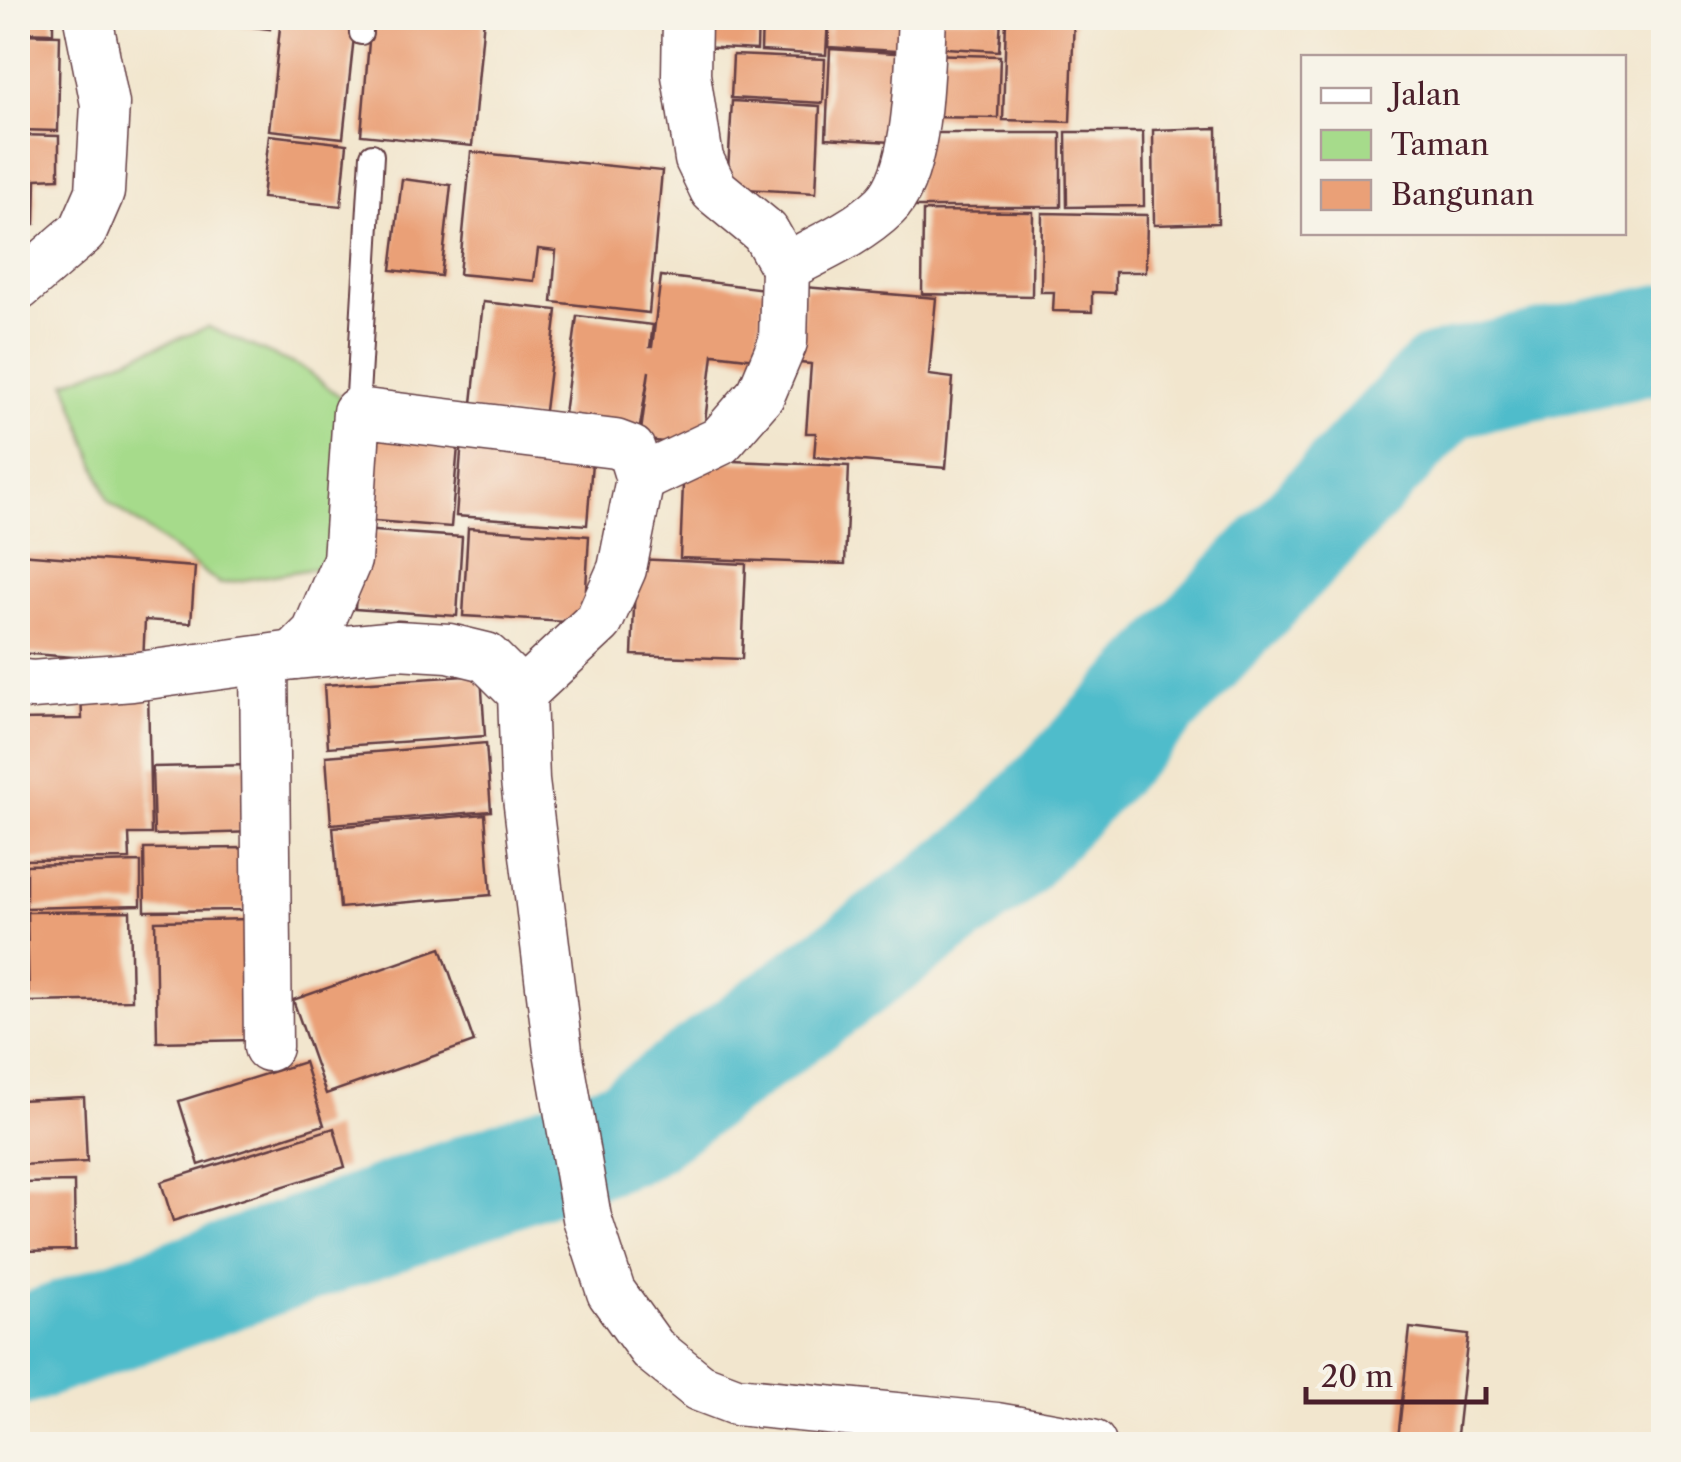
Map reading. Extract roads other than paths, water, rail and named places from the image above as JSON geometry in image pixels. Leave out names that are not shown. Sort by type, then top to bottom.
[{"type":"street","points":[[18,288],[83,231],[100,192],[104,104],[88,18]]},
{"type":"street","points":[[640,479],[720,441],[760,394],[782,342],[785,266],[765,232],[714,190],[699,159],[686,75],[687,18]]},
{"type":"street","points":[[785,266],[852,231],[896,192],[916,112],[922,18]]},
{"type":"street","points":[[279,658],[316,633],[347,560],[357,412],[614,444],[630,450],[640,479],[622,569],[599,621],[522,693]]},
{"type":"street","points":[[18,683],[132,677],[397,644],[450,648],[486,657],[522,693],[525,781],[558,1050],[588,1218],[610,1292],[652,1349],[698,1386],[736,1401],[997,1427],[1092,1444]]},
{"type":"street","points":[[268,1047],[279,658]]},
{"type":"lane","points":[[357,412],[372,155]]},
{"type":"waterway","points":[[18,1352],[631,1130],[995,862],[1443,386],[1664,338]]}]
